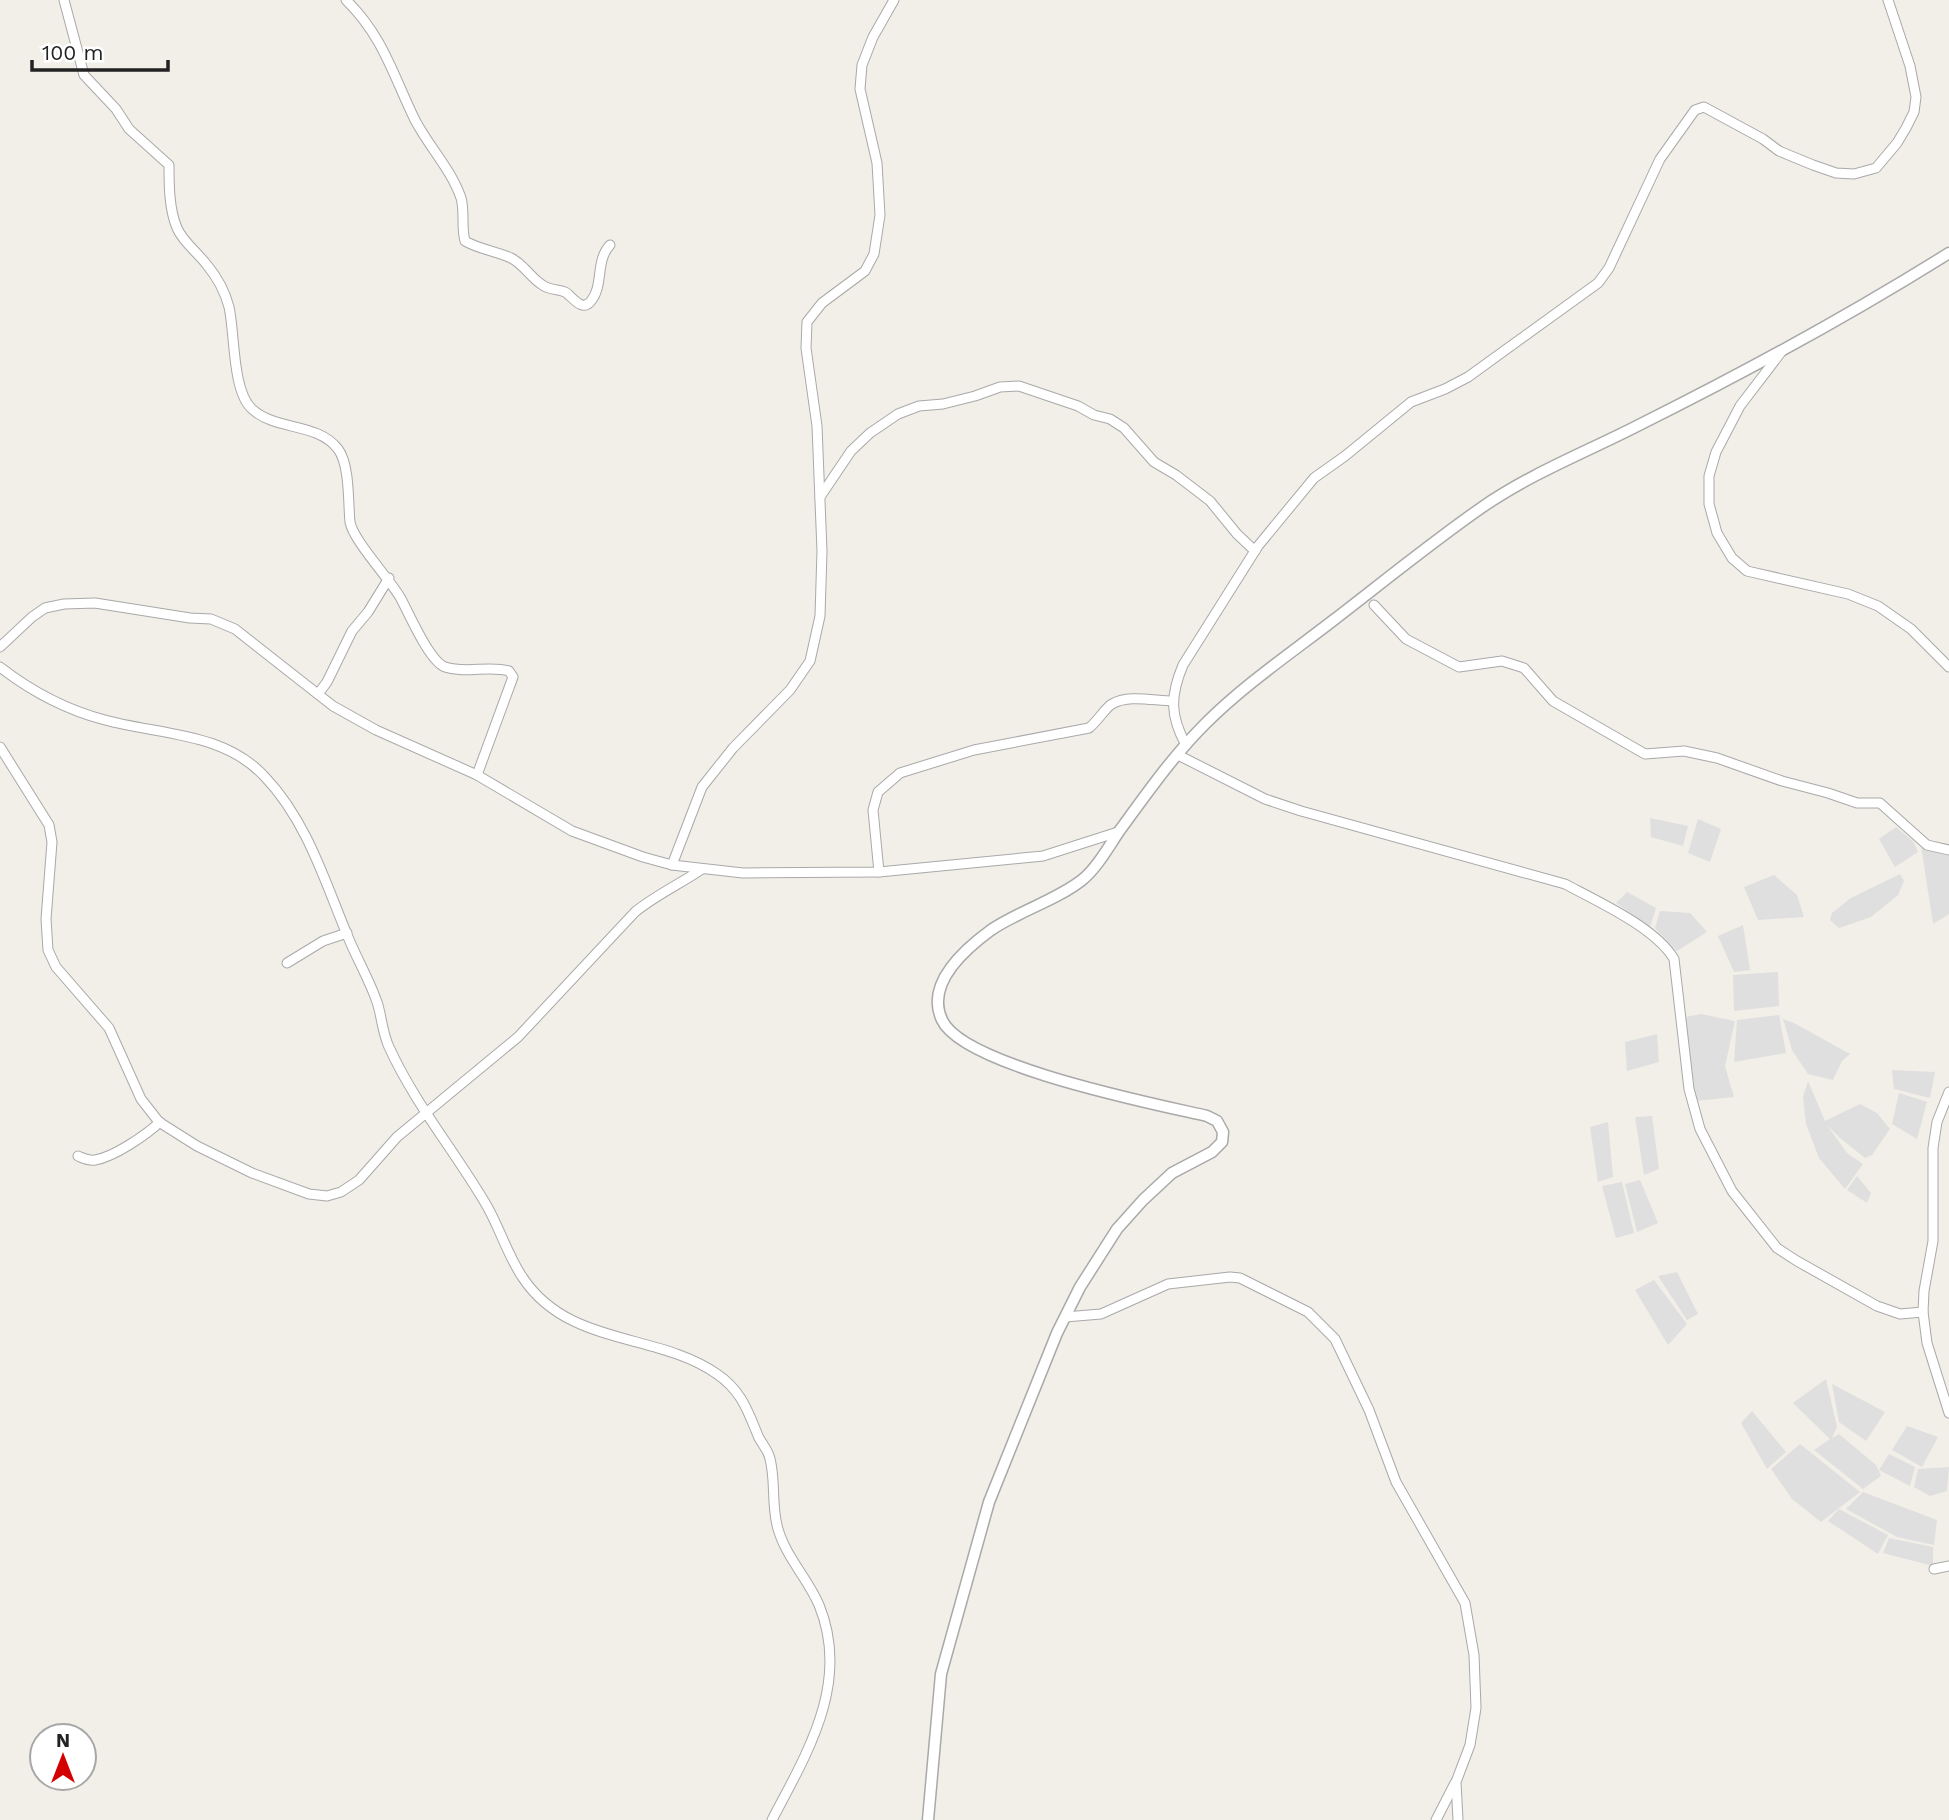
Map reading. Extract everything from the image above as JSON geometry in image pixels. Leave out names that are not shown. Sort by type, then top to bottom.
[{"type":"street","points":[[64,0],[84,75],[116,109],[129,129],[169,165],[177,230],[218,280],[228,305],[242,393],[251,409],[269,420],[302,428],[323,437],[337,448],[342,459],[354,534],[389,578],[431,654],[443,667],[459,670],[500,668],[509,671],[513,677],[477,775]]},
{"type":"street","points":[[346,0],[374,31],[415,120],[455,181],[462,202],[465,241],[496,251],[522,264],[540,284],[566,292],[579,304],[586,305],[594,295],[601,261],[610,245]]},
{"type":"street","points":[[672,865],[702,787],[733,748],[790,690],[810,661],[820,616],[822,551],[817,426],[806,348],[807,323],[822,303],[865,271],[874,254],[880,215],[877,163],[859,89],[862,65],[873,37],[894,0]]},
{"type":"street","points":[[1186,745],[1175,723],[1173,701],[1178,678],[1183,665],[1255,551],[1314,478],[1411,402],[1468,377],[1598,283],[1609,268],[1660,159],[1695,110],[1704,107],[1763,139],[1779,151],[1836,173],[1854,174],[1876,168],[1906,128],[1914,111],[1916,97],[1910,66],[1888,0]]},
{"type":"street","points":[[928,1820],[938,1696],[945,1661],[989,1502],[1065,1317],[1080,1287],[1117,1229],[1172,1173],[1213,1152],[1222,1142],[1223,1132],[1217,1121],[1207,1116],[1077,1085],[983,1054],[951,1033],[942,1020],[938,1005],[939,987],[951,966],[990,931],[1086,877],[1178,754],[1205,724],[1248,686],[1484,506],[1574,456],[1782,351],[1949,253]]},
{"type":"street","points":[[1782,351],[1741,406],[1716,452],[1709,476],[1709,504],[1717,533],[1732,558],[1747,570],[1848,594],[1878,606],[1911,629],[1949,667]]},
{"type":"street","points":[[820,497],[851,451],[870,433],[898,414],[919,406],[943,404],[1000,387],[1019,386],[1110,419],[1124,429],[1154,462],[1210,501],[1255,551]]},
{"type":"street","points":[[318,694],[327,682],[352,631],[368,612],[389,578]]},
{"type":"street","points":[[1,649],[32,617],[46,608],[65,604],[95,603],[190,618],[211,618],[235,629],[333,706],[376,730],[477,775],[572,831],[672,865],[743,873],[879,872],[1043,856],[1118,832]]},
{"type":"street","points":[[1374,606],[1406,639],[1459,667],[1502,661],[1524,668],[1553,701],[1644,754],[1685,751],[1717,758],[1857,803],[1880,803],[1927,845],[1949,850]]},
{"type":"street","points":[[0,667],[38,692],[79,712],[108,721],[194,737],[244,758],[265,776],[288,805],[320,863],[346,933],[377,1002],[387,1044],[426,1113],[487,1206],[521,1277],[541,1300],[580,1324],[602,1334],[692,1360],[720,1376],[746,1404],[770,1457],[778,1531],[792,1561],[819,1605],[828,1640],[827,1699],[806,1756],[772,1820]]},
{"type":"street","points":[[879,872],[873,810],[878,792],[900,773],[974,750],[1089,728],[1101,719],[1110,705],[1123,699],[1173,701]]},
{"type":"street","points":[[0,747],[49,825],[52,842],[46,919],[48,950],[56,967],[109,1028],[141,1099],[160,1122],[197,1146],[252,1173],[309,1194],[327,1196],[341,1192],[359,1180],[397,1137],[517,1037],[635,912],[652,898],[702,869]]},
{"type":"street","points":[[1178,754],[1265,799],[1565,884],[1655,937],[1674,959],[1689,1089],[1700,1129],[1732,1191],[1777,1248],[1797,1261],[1877,1307],[1900,1314],[1923,1312]]},
{"type":"street","points":[[288,964],[323,941],[346,933]]},
{"type":"street","points":[[1949,1091],[1937,1122],[1933,1148],[1933,1241],[1923,1312],[1927,1343],[1949,1413]]},
{"type":"street","points":[[78,1156],[96,1160],[109,1155],[160,1122]]},
{"type":"street","points":[[1065,1317],[1101,1314],[1168,1284],[1230,1277],[1240,1278],[1308,1312],[1335,1339],[1369,1410],[1401,1492],[1465,1602],[1474,1655],[1476,1708],[1470,1745],[1456,1782],[1436,1820]]},
{"type":"street","points":[[1934,1569],[1949,1566]]},
{"type":"street","points":[[1456,1782],[1458,1820]]},
{"type":"shaded area","points":[[1650,818],[1688,826],[1683,846],[1651,837]]},
{"type":"shaded area","points":[[1698,819],[1721,829],[1710,862],[1688,853]]},
{"type":"shaded area","points":[[1896,827],[1913,841],[1918,852],[1895,867],[1879,839]]},
{"type":"shaded area","points":[[1921,846],[1949,854],[1949,914],[1933,924]]},
{"type":"shaded area","points":[[1900,874],[1904,881],[1898,895],[1871,917],[1839,928],[1830,920],[1832,913],[1851,898]]},
{"type":"shaded area","points":[[1774,875],[1797,895],[1804,917],[1758,920],[1744,887]]},
{"type":"shaded area","points":[[1627,892],[1656,908],[1650,927],[1616,903]]},
{"type":"shaded area","points":[[1660,911],[1690,913],[1707,932],[1677,951],[1655,928]]},
{"type":"shaded area","points":[[1743,925],[1750,970],[1734,972],[1718,936]]},
{"type":"shaded area","points":[[1778,972],[1779,1006],[1734,1011],[1733,975]]},
{"type":"shaded area","points":[[1701,1014],[1735,1021],[1725,1066],[1734,1097],[1696,1101],[1685,1017]]},
{"type":"shaded area","points":[[1779,1015],[1786,1053],[1734,1062],[1737,1020]]},
{"type":"shaded area","points":[[1783,1019],[1850,1054],[1842,1061],[1833,1080],[1808,1074],[1792,1050]]},
{"type":"shaded area","points":[[1657,1034],[1659,1062],[1627,1071],[1625,1042]]},
{"type":"shaded area","points":[[1892,1070],[1935,1072],[1930,1098],[1894,1089]]},
{"type":"shaded area","points":[[1808,1081],[1825,1121],[1860,1104],[1877,1113],[1890,1129],[1872,1155],[1865,1158],[1827,1125],[1847,1153],[1863,1164],[1845,1189],[1819,1158],[1806,1124],[1803,1097]]},
{"type":"shaded area","points":[[1899,1093],[1927,1102],[1917,1139],[1892,1124]]},
{"type":"shaded area","points":[[1652,1116],[1659,1169],[1644,1175],[1635,1117]]},
{"type":"shaded area","points":[[1608,1122],[1613,1177],[1598,1182],[1590,1127]]},
{"type":"shaded area","points":[[1857,1176],[1871,1193],[1867,1203],[1847,1190]]},
{"type":"shaded area","points":[[1640,1180],[1658,1223],[1637,1232],[1625,1184]]},
{"type":"shaded area","points":[[1622,1182],[1634,1233],[1616,1238],[1602,1186]]},
{"type":"shaded area","points":[[1677,1272],[1698,1314],[1687,1320],[1658,1276]]},
{"type":"shaded area","points":[[1654,1280],[1687,1324],[1668,1345],[1635,1290]]},
{"type":"shaded area","points":[[1826,1379],[1837,1427],[1832,1438],[1839,1434],[1876,1465],[1881,1476],[1863,1489],[1814,1450],[1830,1439],[1793,1403]]},
{"type":"shaded area","points":[[1832,1384],[1885,1412],[1866,1441],[1839,1422]]},
{"type":"shaded area","points":[[1752,1411],[1786,1452],[1767,1469],[1741,1423]]},
{"type":"shaded area","points":[[1907,1426],[1938,1437],[1922,1467],[1892,1450]]},
{"type":"shaded area","points":[[1800,1444],[1860,1492],[1821,1522],[1792,1499],[1771,1469]]},
{"type":"shaded area","points":[[1889,1454],[1915,1467],[1910,1486],[1879,1470]]},
{"type":"shaded area","points":[[1949,1467],[1947,1491],[1930,1496],[1914,1487],[1918,1469]]},
{"type":"shaded area","points":[[1863,1492],[1937,1520],[1934,1545],[1897,1537],[1846,1509]]},
{"type":"shaded area","points":[[1839,1509],[1888,1535],[1878,1554],[1828,1521]]},
{"type":"shaded area","points":[[1889,1538],[1933,1547],[1933,1566],[1883,1553]]}]
